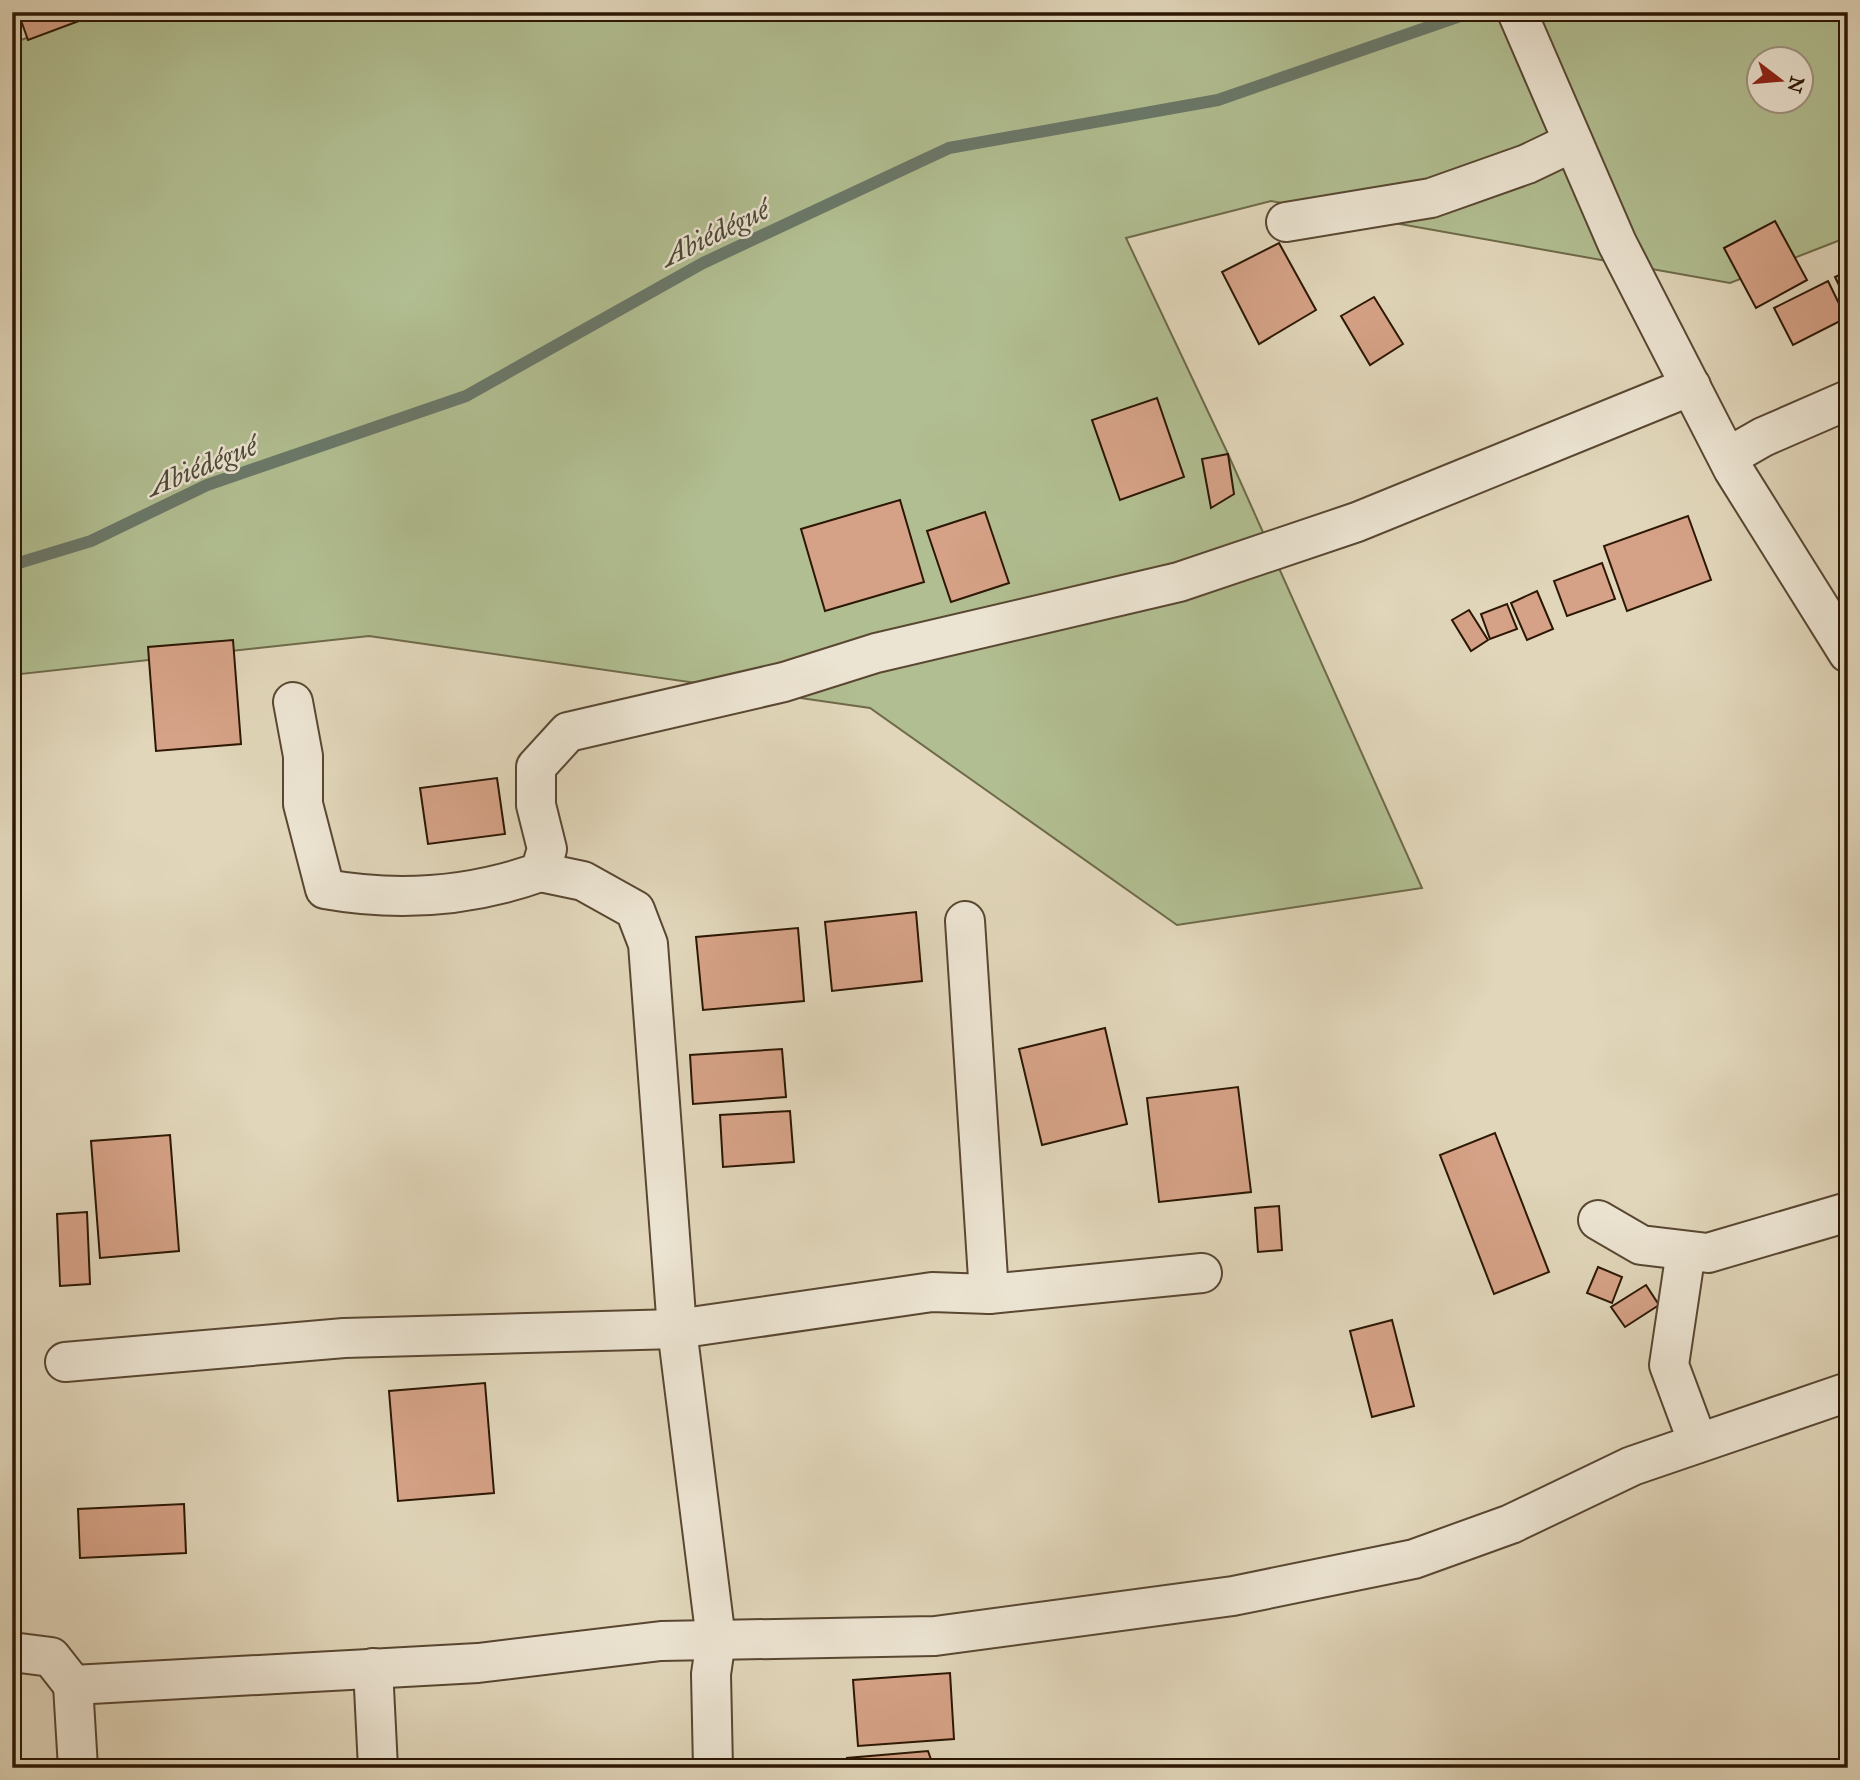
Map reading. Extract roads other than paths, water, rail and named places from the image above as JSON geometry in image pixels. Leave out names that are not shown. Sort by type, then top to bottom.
[{"type":"street","points":[[1517,12],[1617,243],[1728,457],[1848,653]]},
{"type":"street","points":[[1286,222],[1431,198],[1527,164],[1573,142]]},
{"type":"street","points":[[540,872],[547,849],[536,806],[536,767],[568,732],[784,682],[876,653],[1179,582],[1357,522],[1691,386]]},
{"type":"street","points":[[1728,457],[1763,437],[1848,400]]},
{"type":"street","points":[[293,702],[303,756],[303,804],[325,890],[376,896],[449,894],[504,885],[540,872],[583,881],[635,910],[648,944],[677,1329],[716,1640],[711,1674],[713,1768]]},
{"type":"street","points":[[965,921],[989,1294]]},
{"type":"street","points":[[1598,1220],[1641,1245],[1708,1254],[1848,1212]]},
{"type":"street","points":[[1686,1251],[1670,1365],[1698,1443]]},
{"type":"street","points":[[65,1362],[344,1338],[677,1329],[932,1292],[989,1294],[1202,1273]]},
{"type":"street","points":[[73,1685],[478,1663],[661,1641],[936,1636],[1233,1596],[1414,1559],[1511,1524],[1632,1466],[1848,1392]]},
{"type":"street","points":[[12,1651],[51,1657],[73,1685],[78,1768]]},
{"type":"street","points":[[373,1668],[378,1768]]},
{"type":"waterway","name":"Abiédégué","points":[[12,565],[91,541],[207,485],[466,396],[703,263],[949,148],[1218,100],[1463,15]]}]
